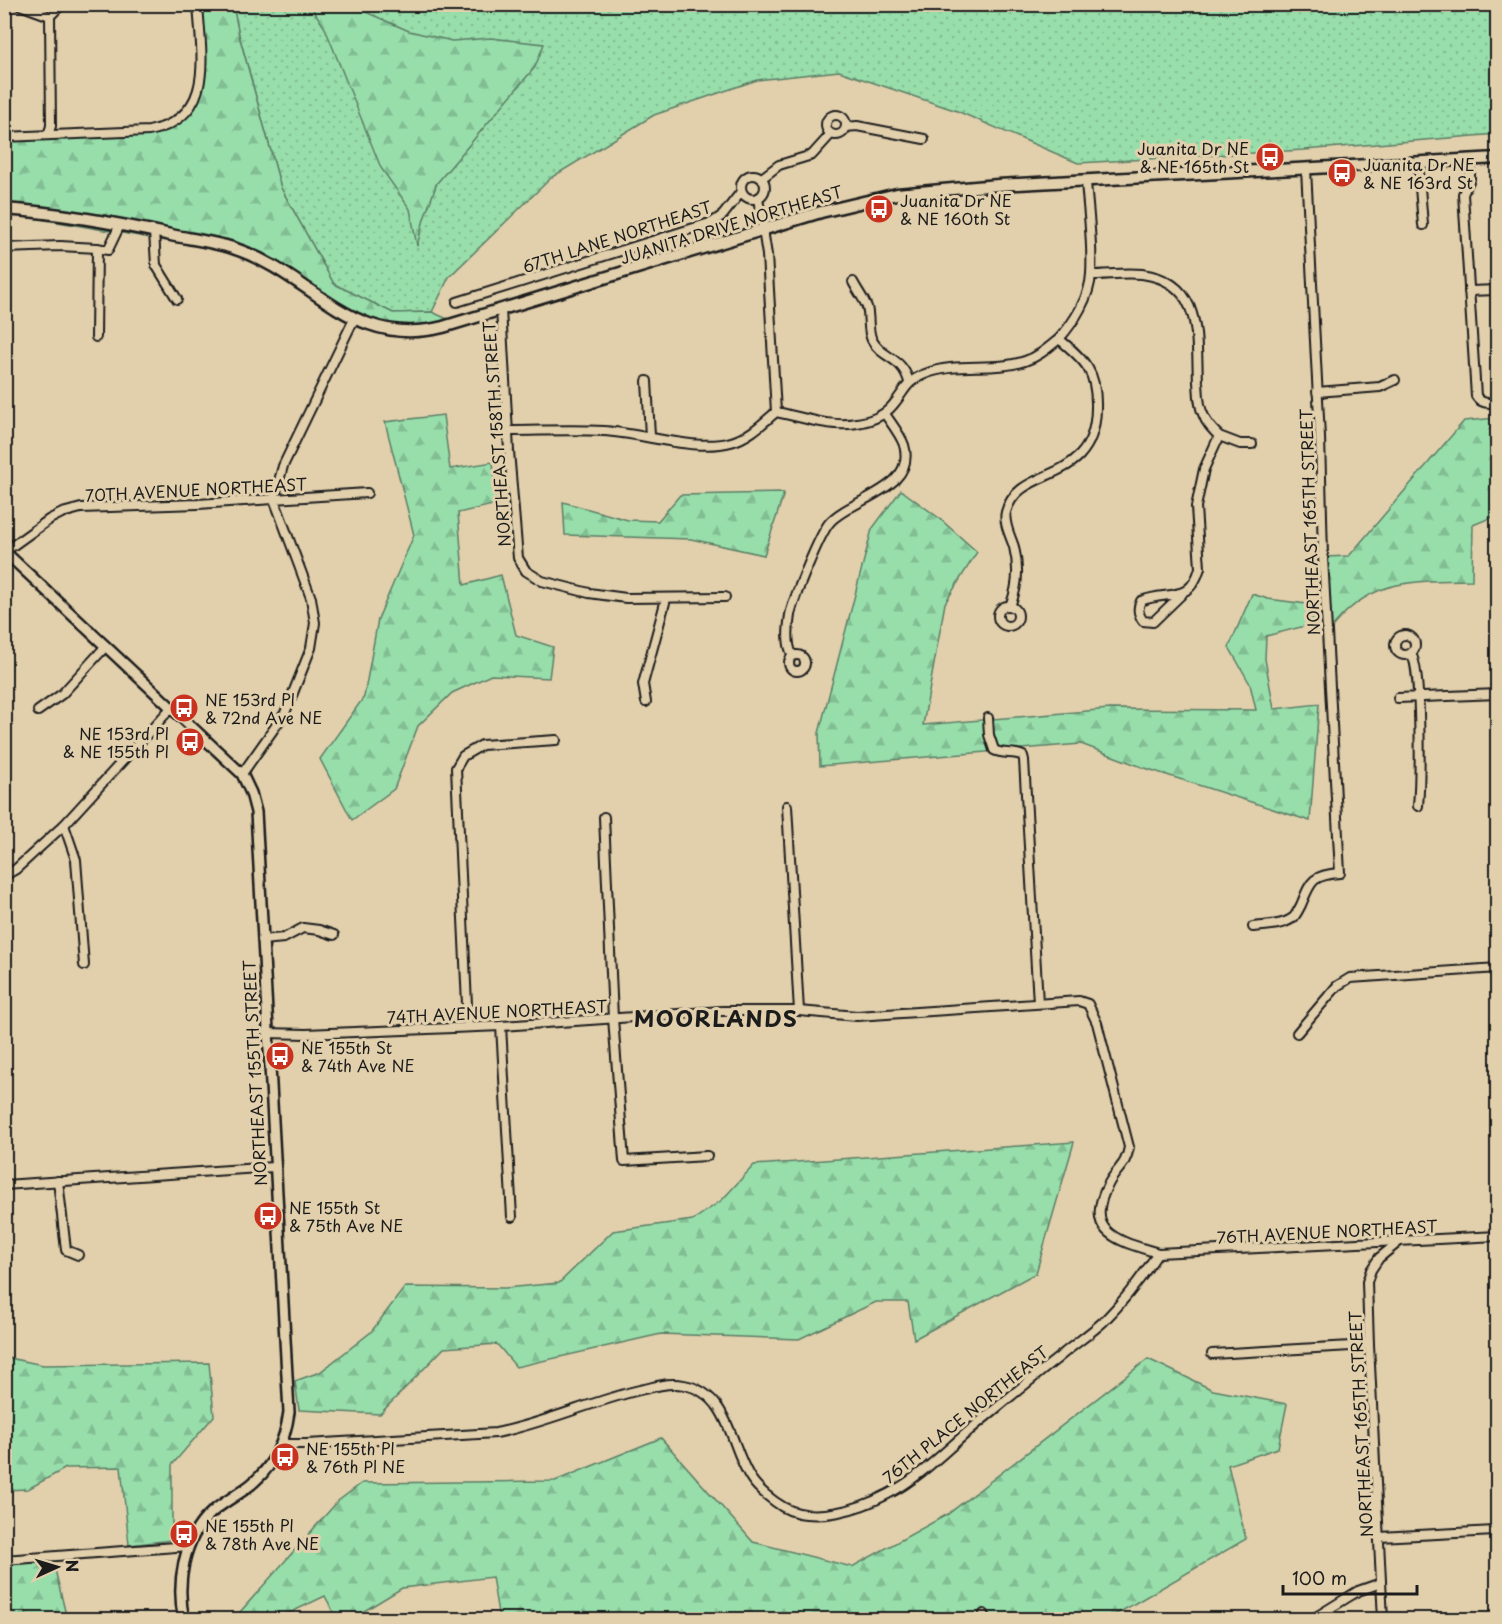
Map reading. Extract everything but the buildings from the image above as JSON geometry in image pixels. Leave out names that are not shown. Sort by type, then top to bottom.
[{"type":"main road","name":"JUANITA DRIVE NORTHEAST","points":[[4,209],[44,212],[154,231],[233,248],[273,265],[354,319],[384,330],[412,333],[443,327],[764,229],[897,194],[978,186],[1497,158]]},
{"type":"street","points":[[17,4],[50,16]]},
{"type":"street","points":[[48,135],[51,126],[50,16],[62,4]]},
{"type":"street","points":[[4,137],[149,131],[165,128],[177,122],[193,104],[202,73],[198,4]]},
{"type":"street","name":"67TH LANE NORTHEAST","points":[[831,134],[826,124],[830,118],[841,117],[846,127]]},
{"type":"street","name":"67TH LANE NORTHEAST","points":[[831,134],[839,135],[846,127],[857,126],[924,139]]},
{"type":"street","name":"67TH LANE NORTHEAST","points":[[457,302],[713,222],[723,215],[741,192],[741,183],[746,176],[754,174],[762,178],[779,165],[812,155],[831,134]]},
{"type":"street","points":[[1470,159],[1470,178],[1463,194],[1476,396],[1479,401],[1497,403]]},
{"type":"street","points":[[1418,162],[1423,225]]},
{"type":"street","name":"NORTHEAST 165TH STREET","points":[[1253,927],[1288,921],[1297,913],[1315,878],[1340,873],[1306,169]]},
{"type":"street","points":[[762,178],[765,189],[758,198],[764,229],[776,412]]},
{"type":"street","points":[[776,412],[835,424],[856,424],[885,414],[909,382],[926,373],[942,369],[1020,363],[1039,355],[1066,331],[1084,302],[1091,275],[1086,181]]},
{"type":"street","points":[[741,192],[748,198],[758,198]]},
{"type":"street","points":[[4,248],[60,246],[108,250],[120,225]]},
{"type":"street","points":[[154,231],[156,266],[177,299]]},
{"type":"street","points":[[96,336],[97,249]]},
{"type":"street","points":[[1091,275],[1144,274],[1172,285],[1185,296],[1192,311],[1196,329],[1199,400],[1206,420],[1219,436],[1234,442],[1252,444]]},
{"type":"street","points":[[853,282],[867,307],[872,341],[898,362],[907,373],[909,382]]},
{"type":"street","points":[[1469,291],[1497,290]]},
{"type":"street","name":"NORTHEAST 158TH STREET","points":[[501,309],[518,558],[526,571],[542,581],[589,594],[666,599]]},
{"type":"street","points":[[5,552],[242,774],[285,713],[311,648],[315,623],[311,598],[274,499],[283,466],[354,319]]},
{"type":"street","points":[[1010,606],[1017,581],[1017,564],[1005,519],[1010,503],[1024,487],[1067,467],[1081,456],[1094,430],[1096,406],[1094,380],[1079,356],[1059,339]]},
{"type":"street","points":[[1317,392],[1380,387],[1395,380]]},
{"type":"street","points":[[647,381],[650,436]]},
{"type":"street","points":[[508,431],[603,431],[650,436],[691,444],[715,444],[731,442],[749,435],[776,412]]},
{"type":"street","points":[[793,656],[788,639],[790,614],[810,562],[828,524],[844,509],[887,488],[900,476],[905,447],[885,414]]},
{"type":"street","points":[[1182,594],[1144,599],[1139,605],[1139,616],[1143,621],[1153,622],[1190,589],[1198,577],[1200,568],[1196,507],[1204,469],[1219,436]]},
{"type":"street","name":"70TH AVENUE NORTHEAST","points":[[5,552],[50,519],[75,509],[367,493]]},
{"type":"street","points":[[646,702],[643,684],[666,599],[725,597]]},
{"type":"street","points":[[38,711],[62,694],[106,646]]},
{"type":"street","points":[[1411,654],[1416,662],[1418,697],[1420,781],[1418,806]]},
{"type":"street","points":[[1398,698],[1497,693]]},
{"type":"street","points":[[4,876],[16,869],[63,825],[171,708]]},
{"type":"street","points":[[988,718],[989,735],[994,750],[1001,753],[1019,754],[1024,760],[1038,1003]]},
{"type":"street","points":[[468,1026],[456,768],[463,756],[482,745],[556,740]]},
{"type":"street","name":"NORTHEAST 155TH STREET","points":[[242,774],[251,793],[256,812],[289,1412],[282,1444]]},
{"type":"street","points":[[787,806],[799,1011]]},
{"type":"street","points":[[604,817],[613,1018],[624,1161],[707,1156]]},
{"type":"street","points":[[63,825],[76,860],[84,965]]},
{"type":"street","points":[[262,940],[284,938],[303,928],[334,935]]},
{"type":"street","points":[[1297,1033],[1337,987],[1350,978],[1497,969]]},
{"type":"street","name":"74TH AVENUE NORTHEAST","points":[[267,1034],[501,1026],[722,1011],[799,1011],[857,1016],[1079,1001],[1088,1004],[1093,1011],[1104,1045],[1129,1147],[1126,1160],[1110,1182],[1100,1202],[1100,1218],[1105,1231],[1114,1239],[1158,1253]]},
{"type":"street","points":[[501,1026],[512,1216]]},
{"type":"street","points":[[4,1185],[274,1167]]},
{"type":"street","points":[[58,1181],[66,1250],[78,1255]]},
{"type":"street","name":"76TH AVENUE NORTHEAST","points":[[1158,1253],[1497,1236]]},
{"type":"street","name":"NORTHEAST 165TH STREET","points":[[1383,1620],[1368,1345],[1367,1282],[1371,1270],[1380,1258],[1401,1240]]},
{"type":"street","name":"76TH PLACE NORTHEAST","points":[[282,1444],[496,1433],[515,1429],[619,1394],[672,1383],[687,1385],[712,1400],[723,1413],[753,1482],[784,1508],[818,1514],[842,1511],[888,1494],[914,1478],[1011,1395],[1104,1321],[1138,1284],[1158,1253]]},
{"type":"street","points":[[1212,1354],[1368,1345]]},
{"type":"street","points":[[184,1620],[180,1593],[183,1568],[189,1546],[200,1525],[211,1513],[262,1475],[282,1444]]},
{"type":"street","points":[[1379,1536],[1495,1531]]},
{"type":"street","points":[[4,1560],[189,1546]]},
{"type":"street","points":[[1311,1620],[1358,1591],[1381,1583]]},
{"type":"green space","points":[[198,5],[233,5],[239,35],[281,188],[334,284],[393,313],[432,312],[461,325],[426,336],[390,336],[354,319],[273,265],[233,252],[5,213],[4,137],[149,131],[177,121],[199,89]]},
{"type":"green space","points":[[233,5],[1497,5],[1497,134],[1304,150],[1078,163],[957,111],[839,71],[757,80],[654,115],[552,177],[449,277],[432,312],[393,313],[334,284],[281,188],[239,35]]},
{"type":"green space","points":[[310,5],[350,5],[409,31],[452,41],[491,38],[544,44],[535,67],[437,183],[417,246],[410,209],[381,168],[325,28]]},
{"type":"green space","points":[[443,415],[450,469],[493,462],[497,504],[458,513],[464,585],[501,575],[516,635],[553,647],[549,678],[491,675],[452,693],[418,726],[394,789],[352,820],[320,759],[364,697],[378,619],[414,535],[385,422]]},
{"type":"green space","points":[[1497,418],[1497,513],[1473,525],[1472,580],[1410,583],[1376,592],[1344,614],[1329,631],[1325,557],[1349,556],[1464,421]]},
{"type":"green space","points":[[901,490],[939,518],[977,552],[945,603],[923,725],[1110,709],[1256,710],[1250,684],[1229,647],[1252,594],[1268,599],[1314,605],[1313,624],[1266,636],[1265,659],[1274,709],[1319,704],[1310,821],[1142,767],[1081,744],[820,766],[819,733],[872,529]]},
{"type":"green space","points":[[784,493],[764,555],[691,539],[565,535],[563,502],[628,520],[658,521],[680,495]]},
{"type":"green space","points":[[1074,1142],[1036,1273],[914,1339],[908,1302],[876,1302],[799,1339],[661,1334],[516,1367],[497,1344],[444,1348],[380,1414],[299,1410],[295,1381],[320,1372],[371,1332],[405,1287],[505,1288],[559,1283],[613,1231],[693,1220],[722,1200],[754,1165]]},
{"type":"green space","points":[[4,1357],[43,1365],[209,1363],[214,1416],[172,1465],[172,1540],[129,1545],[121,1467],[66,1468],[28,1489],[5,1490]]},
{"type":"green space","points":[[1148,1359],[1213,1390],[1287,1404],[1278,1448],[1228,1465],[1246,1539],[1108,1619],[499,1619],[492,1577],[402,1588],[351,1619],[337,1619],[325,1596],[285,1615],[288,1619],[233,1620],[338,1501],[362,1483],[555,1481],[661,1438],[753,1542],[852,1567],[948,1514]]},
{"type":"green space","points":[[52,1557],[67,1619],[5,1620],[5,1560]]},
{"type":"place","name":"Juanita Dr NE & NE 165th St","points":[[1270,157]]},
{"type":"place","name":"Juanita Dr NE & NE 163rd St","points":[[1342,173]]},
{"type":"place","name":"Juanita Dr NE & NE 160th St","points":[[879,209]]},
{"type":"place","name":"NE 153rd Pl & 72nd Ave NE","points":[[184,708]]},
{"type":"place","name":"NE 153rd Pl & NE 155th Pl","points":[[190,742]]},
{"type":"place","name":"NE 155th St & 74th Ave NE","points":[[280,1056]]},
{"type":"place","name":"NE 155th St & 75th Ave NE","points":[[268,1216]]},
{"type":"place","name":"NE 155th Pl & 76th Pl NE","points":[[285,1457]]},
{"type":"place","name":"NE 155th Pl & 78th Ave NE","points":[[184,1534]]},
{"type":"district","name":"MOORLANDS","points":[[716,1017]]}]
